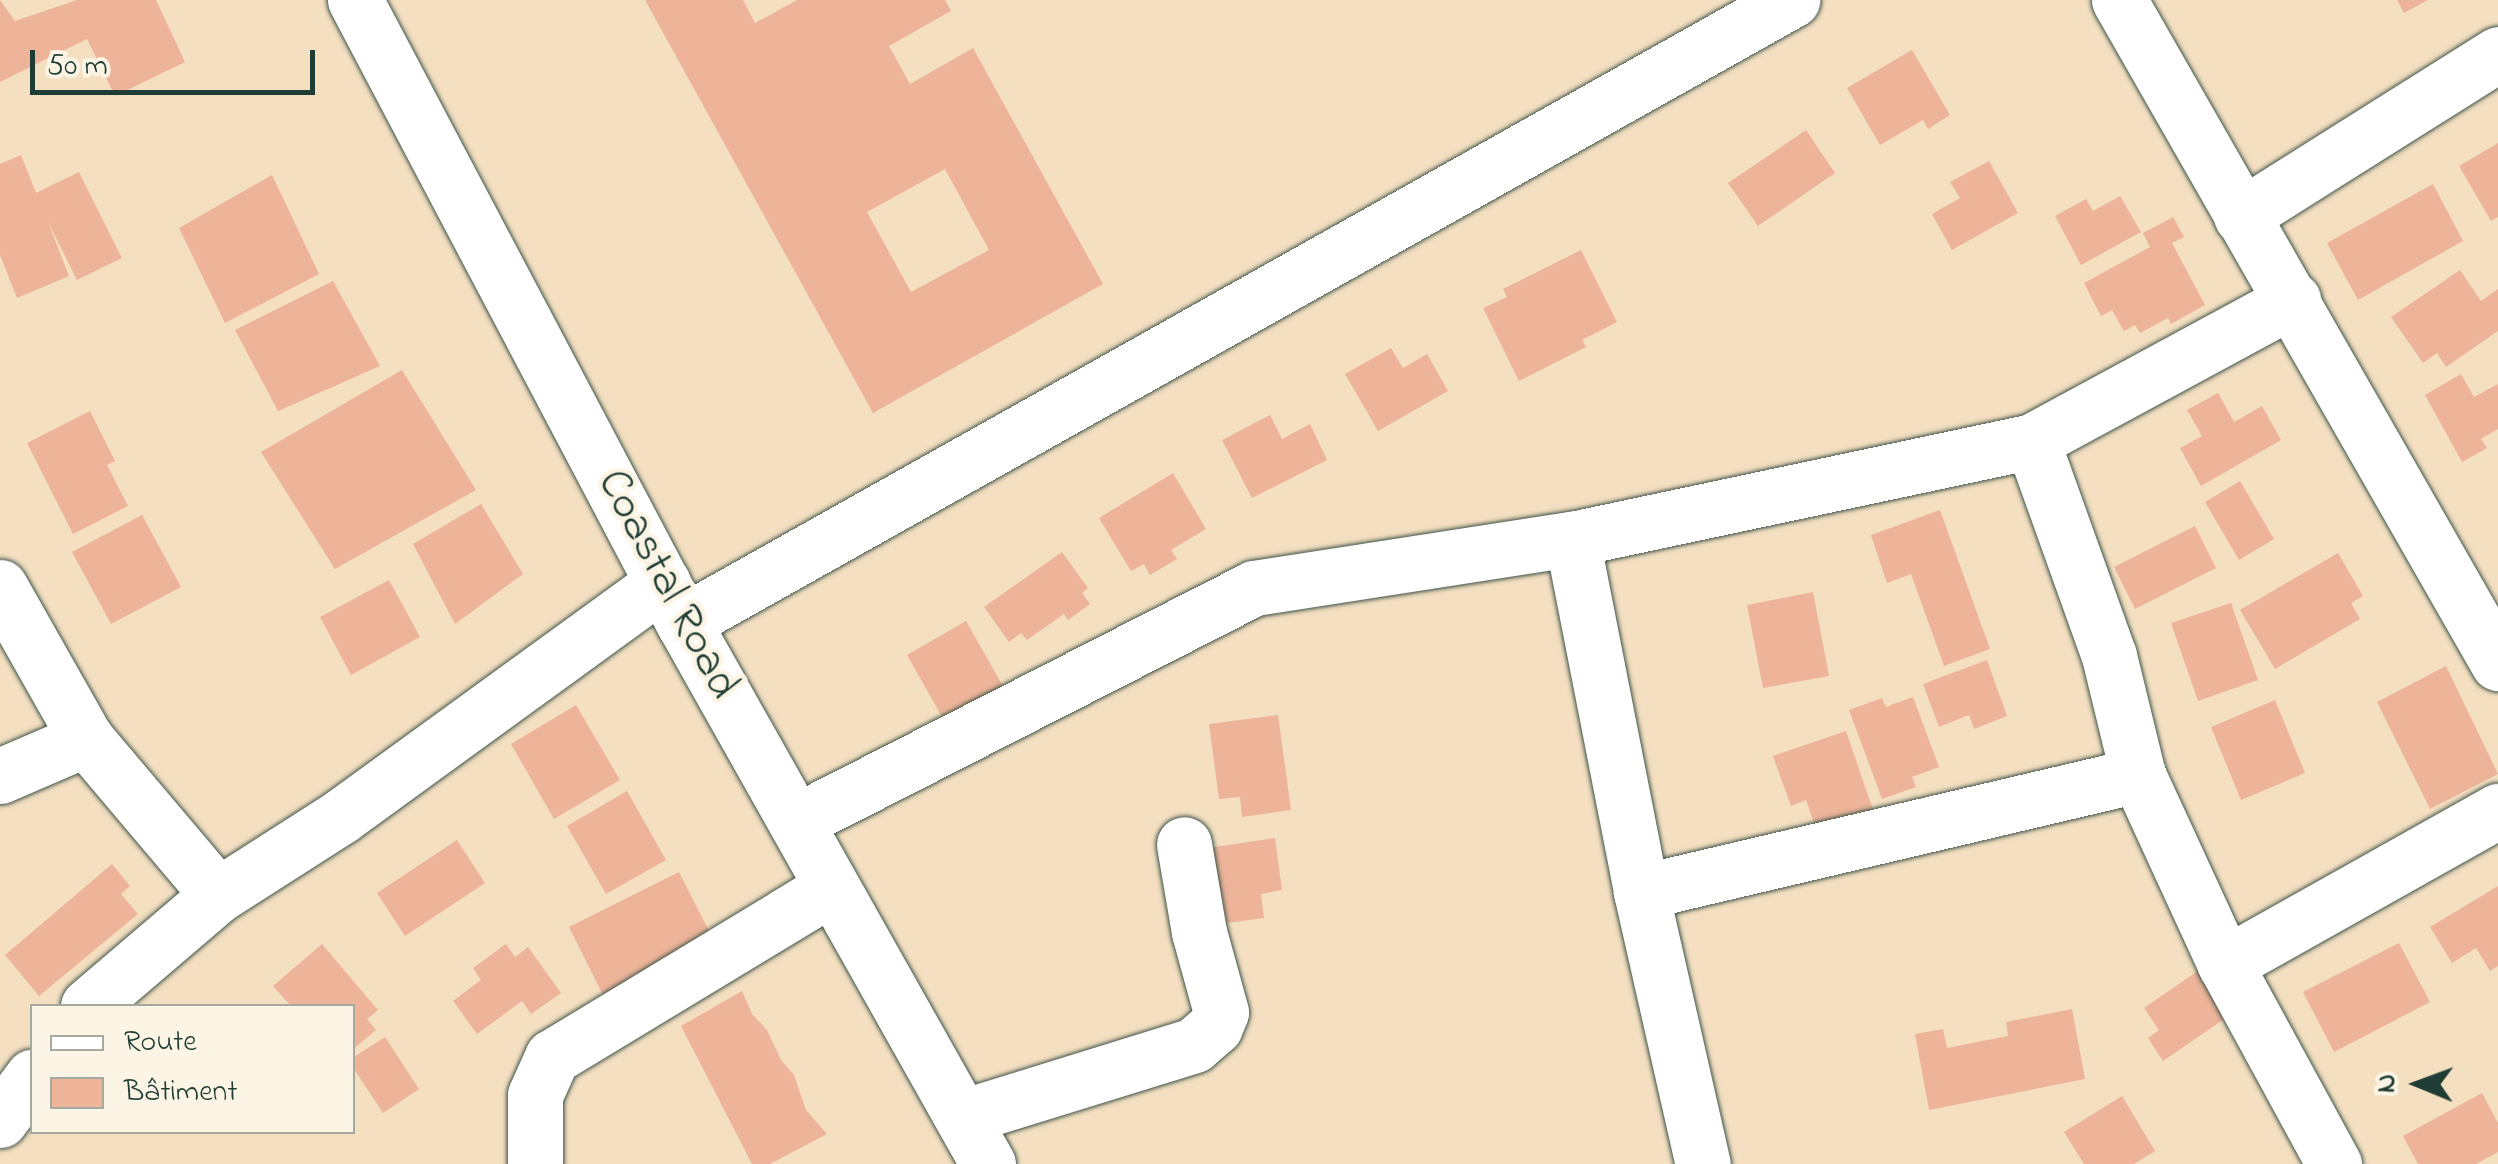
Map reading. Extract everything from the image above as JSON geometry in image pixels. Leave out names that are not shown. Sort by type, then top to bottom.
[{"type":"street","points":[[2120,0],[2498,663]]},
{"type":"street","name":"Coastal Road","points":[[364,4],[673,602],[988,1164]]},
{"type":"street","points":[[90,1004],[218,895],[673,602],[1754,9]]},
{"type":"street","points":[[2241,216],[2498,54]]},
{"type":"street","points":[[797,821],[1254,588],[1572,539],[2032,441],[2292,300]]},
{"type":"street","points":[[2032,441],[2108,656],[2138,775],[2225,964],[2334,1164]]},
{"type":"street","points":[[1572,539],[1641,892],[1703,1164]]},
{"type":"street","points":[[0,588],[86,740],[218,895]]},
{"type":"street","points":[[0,776],[86,740]]},
{"type":"street","points":[[1641,892],[2138,775]]},
{"type":"street","points":[[2225,964],[2498,811]]},
{"type":"street","points":[[962,1117],[1194,1045],[1215,1028],[1221,1012],[1199,932],[1184,844]]},
{"type":"street","points":[[534,1164],[535,1095],[552,1057],[832,888]]},
{"type":"street","points":[[0,1120],[30,1080]]},
{"type":"building","points":[[0,0],[15,21],[77,0],[156,0],[185,62],[115,96],[87,39],[0,82]]},
{"type":"building","points":[[645,0],[743,0],[755,23],[797,0],[945,0],[951,11],[889,46],[910,84],[973,48],[1103,284],[873,413]],"holes":[[[945,169],[989,250],[911,292],[867,212]]]},
{"type":"building","points":[[2397,0],[2428,0],[2404,13]]},
{"type":"building","points":[[1912,50],[1950,115],[1928,129],[1923,120],[1880,145],[1847,88]]},
{"type":"building","points":[[1806,130],[1835,173],[1758,226],[1728,183]]},
{"type":"building","points":[[2498,143],[2498,217],[2491,221],[2459,166]]},
{"type":"building","points":[[21,155],[36,193],[79,172],[122,258],[77,280],[48,222],[69,276],[17,298],[0,255],[0,164]]},
{"type":"building","points":[[1989,161],[2018,213],[1952,250],[1932,214],[1960,198],[1950,182]]},
{"type":"building","points":[[272,175],[319,274],[225,323],[179,228]]},
{"type":"building","points":[[2433,184],[2463,241],[2358,300],[2327,243]]},
{"type":"building","points":[[2120,196],[2141,232],[2081,265],[2055,216],[2086,199],[2093,211]]},
{"type":"building","points":[[2173,217],[2184,237],[2172,243],[2205,305],[2171,324],[2168,318],[2140,333],[2135,325],[2124,331],[2112,310],[2101,316],[2084,283],[2150,247],[2143,233]]},
{"type":"building","points":[[1581,250],[1617,322],[1582,340],[1586,347],[1519,381],[1483,308],[1507,297],[1503,289]]},
{"type":"building","points":[[2460,270],[2481,301],[2498,289],[2498,331],[2446,367],[2437,353],[2423,363],[2391,317]]},
{"type":"building","points":[[333,281],[380,366],[278,411],[235,330]]},
{"type":"building","points":[[1391,348],[1403,368],[1427,354],[1448,391],[1378,431],[1345,374]]},
{"type":"building","points":[[402,370],[476,490],[335,569],[261,452]]},
{"type":"building","points":[[2461,374],[2474,397],[2498,384],[2498,429],[2481,439],[2487,448],[2462,462],[2425,395]]},
{"type":"building","points":[[2218,393],[2234,422],[2262,406],[2281,440],[2201,486],[2180,448],[2202,436],[2187,410]]},
{"type":"building","points":[[90,411],[115,461],[107,465],[128,506],[73,534],[27,443]]},
{"type":"building","points":[[1270,415],[1282,439],[1310,424],[1327,460],[1252,498],[1222,440]]},
{"type":"building","points":[[1173,473],[1206,529],[1171,550],[1177,559],[1150,575],[1144,564],[1131,571],[1099,518]]},
{"type":"building","points":[[2240,481],[2274,539],[2239,560],[2205,502]]},
{"type":"building","points":[[481,504],[523,574],[455,624],[413,544]]},
{"type":"building","points":[[1940,510],[1990,649],[1944,666],[1911,574],[1887,583],[1871,535]]},
{"type":"building","points":[[142,515],[181,587],[111,624],[72,552]]},
{"type":"building","points":[[2195,526],[2216,568],[2135,609],[2114,567]]},
{"type":"building","points":[[1062,552],[1088,588],[1082,593],[1090,604],[1068,620],[1064,614],[1027,640],[1021,633],[1009,642],[984,607]]},
{"type":"building","points":[[2338,553],[2363,596],[2351,603],[2360,619],[2275,669],[2240,610]]},
{"type":"building","points":[[389,580],[420,637],[351,675],[320,617]]},
{"type":"building","points":[[1813,592],[1829,676],[1763,688],[1747,605]]},
{"type":"building","points":[[2231,603],[2258,680],[2198,701],[2171,623]]},
{"type":"building","points":[[966,621],[1004,688],[945,722],[907,655]]},
{"type":"building","points":[[1987,660],[2007,716],[1974,729],[1969,715],[1939,727],[1923,684]]},
{"type":"building","points":[[2446,666],[2498,774],[2430,809],[2377,702]]},
{"type":"building","points":[[1913,697],[1939,767],[1912,777],[1916,787],[1882,799],[1849,710],[1882,698],[1886,707]]},
{"type":"building","points":[[2275,700],[2305,773],[2241,800],[2211,727]]},
{"type":"building","points":[[576,705],[620,780],[554,819],[511,744]]},
{"type":"building","points":[[1278,715],[1291,810],[1242,817],[1240,797],[1219,799],[1209,724]]},
{"type":"building","points":[[1846,731],[1874,813],[1819,838],[1806,800],[1791,806],[1773,756]]},
{"type":"building","points":[[627,791],[666,860],[606,894],[567,826]]},
{"type":"building","points":[[1275,838],[1282,890],[1261,894],[1264,918],[1219,924],[1208,848]]},
{"type":"building","points":[[457,840],[485,883],[405,936],[377,893]]},
{"type":"building","points":[[112,864],[130,886],[121,894],[138,914],[39,996],[5,955]]},
{"type":"building","points":[[679,872],[716,945],[606,1001],[569,927]]},
{"type":"building","points":[[2498,886],[2498,966],[2490,971],[2476,948],[2452,963],[2430,927]]},
{"type":"building","points":[[2399,943],[2430,1002],[2334,1052],[2303,992]]},
{"type":"building","points":[[322,944],[378,1010],[367,1019],[376,1030],[355,1048],[355,1004],[289,1004],[273,986]]},
{"type":"building","points":[[506,944],[515,957],[528,947],[561,993],[531,1014],[522,1001],[477,1034],[453,1001],[481,980],[473,968]]},
{"type":"building","points":[[2202,968],[2233,1013],[2163,1061],[2148,1038],[2159,1030],[2144,1008]]},
{"type":"building","points":[[742,991],[752,1014],[767,1030],[781,1060],[794,1075],[806,1110],[827,1134],[770,1164],[752,1164],[681,1026]]},
{"type":"building","points":[[2072,1009],[2085,1079],[1929,1110],[1915,1034],[1943,1029],[1947,1048],[2008,1036],[2006,1022]]},
{"type":"building","points":[[385,1037],[419,1089],[383,1113],[355,1071],[355,1056]]},
{"type":"building","points":[[2482,1093],[2498,1123],[2498,1152],[2476,1164],[2418,1164],[2403,1136]]},
{"type":"building","points":[[2122,1096],[2155,1151],[2134,1164],[2084,1164],[2064,1132]]}]
